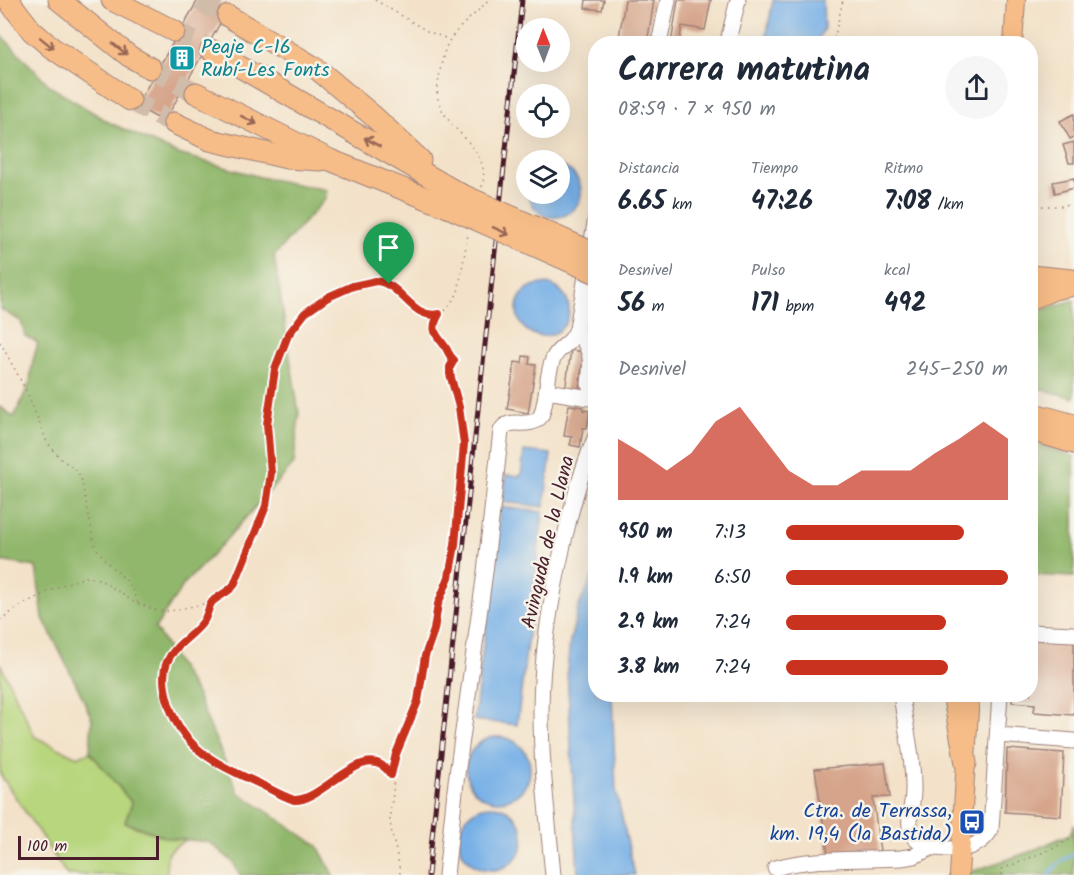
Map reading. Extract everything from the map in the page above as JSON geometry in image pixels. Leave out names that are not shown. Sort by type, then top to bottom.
[{"type":"highway","points":[[8,0],[32,31],[52,48],[130,100]]},
{"type":"highway","points":[[59,0],[129,56],[150,68]]},
{"type":"highway","points":[[112,0],[174,31]]},
{"type":"highway","points":[[228,16],[317,69],[412,152],[450,195]]},
{"type":"highway","points":[[212,50],[450,195],[588,269]]},
{"type":"highway","points":[[196,93],[330,160],[450,195],[588,251]]},
{"type":"highway","points":[[174,123],[210,140],[232,146],[287,158],[330,160]]},
{"type":"highway","points":[[1038,277],[1074,280]]},
{"type":"highway","points":[[1038,296],[1054,289],[1074,285]]},
{"type":"highway","points":[[1038,403],[1074,412]]},
{"type":"highway","points":[[1038,415],[1074,425]]},
{"type":"highway","points":[[1038,432],[1074,442]]},
{"type":"highway","points":[[955,702],[966,763]]},
{"type":"main road","points":[[1014,36],[1016,0]]},
{"type":"main road","points":[[959,875],[970,702]]},
{"type":"street","points":[[661,36],[668,0]]},
{"type":"street","points":[[729,36],[738,0]]},
{"type":"street","points":[[446,875],[501,431],[508,423],[530,423],[538,420],[544,409],[550,368],[555,355],[572,342],[577,329],[588,265]]},
{"type":"street","points":[[577,329],[588,347]]},
{"type":"street","points":[[547,391],[588,392]]},
{"type":"street","name":"Avinguda de la Llana","points":[[553,875],[542,743],[543,669],[552,596],[588,454]]},
{"type":"street","points":[[1038,632],[1074,634]]},
{"type":"street","points":[[902,702],[913,772],[914,793],[910,829],[921,843],[933,847],[960,849],[983,841],[991,829],[1000,702]]},
{"type":"street","points":[[998,735],[1074,741]]},
{"type":"street","points":[[775,868],[806,863],[900,858],[914,856],[933,847]]},
{"type":"path","points":[[375,0],[428,31],[450,40]]},
{"type":"path","points":[[482,187],[484,173],[479,157],[470,142],[444,114],[438,98],[441,70],[450,40],[488,0]]},
{"type":"path","points":[[835,36],[843,0]]},
{"type":"path","points":[[1038,206],[1062,206],[1074,203]]},
{"type":"path","points":[[400,875],[390,818],[393,785],[391,775],[396,754],[418,701],[425,656],[434,630],[438,604],[449,577],[455,545],[464,444],[459,407],[450,374],[450,367],[454,360],[438,341],[434,332],[434,322],[439,314],[450,306],[458,293],[469,229]]},
{"type":"path","points":[[0,620],[23,604],[64,584],[86,577],[99,579],[153,610],[164,611],[212,602],[226,594],[234,585],[266,506],[271,473],[267,424],[275,369],[288,335],[298,321],[328,297],[353,286],[376,281],[389,284],[422,313],[439,314]]},
{"type":"path","points":[[0,342],[27,392],[47,442],[61,459],[76,470],[81,478],[98,552],[129,584],[139,604]]},
{"type":"path","points":[[212,602],[205,620],[177,647],[164,671],[168,702],[176,724],[186,739],[220,765],[294,800],[311,797],[344,772],[371,762],[381,764],[391,775]]},
{"type":"path","points":[[1002,875],[1002,869],[1054,848],[1074,837]]},
{"type":"green space","points":[[0,34],[51,87],[110,123],[178,154],[260,177],[327,190],[325,199],[274,256],[299,414],[294,464],[184,584],[155,628],[195,691],[238,792],[318,846],[333,875],[240,875],[233,862],[209,842],[168,838],[125,822],[132,803],[90,752],[92,719],[43,618],[36,567],[1,561],[0,407],[14,417],[30,382],[38,343],[25,336],[21,321],[0,309]]},
{"type":"green space","points":[[1074,300],[1074,398],[1038,388],[1038,312]]},
{"type":"green space","points":[[1038,445],[1074,456],[1074,577],[1038,575]]},
{"type":"green space","points":[[0,663],[35,737],[77,757],[90,752],[132,803],[125,823],[168,838],[186,840],[169,853],[166,862],[167,875],[67,875],[0,774]]},
{"type":"green space","points":[[1074,824],[1074,875],[969,875],[970,872],[1029,852],[1070,834]]},
{"type":"water","points":[[773,0],[823,0],[824,29],[820,36],[766,36]]},
{"type":"water","points":[[570,172],[575,175],[580,185],[581,197],[577,206],[569,213],[550,217],[532,204],[570,204]]},
{"type":"water","points":[[543,284],[557,288],[565,296],[569,310],[565,324],[557,332],[543,336],[529,332],[521,324],[517,310],[521,296],[529,288]]},
{"type":"water","points":[[524,451],[551,454],[544,507],[502,502],[506,475],[521,476]]},
{"type":"water","points":[[500,507],[543,512],[517,725],[474,720]]},
{"type":"water","points":[[588,586],[588,702],[612,702],[616,791],[635,875],[578,875],[567,670],[570,642],[578,608]]},
{"type":"water","points":[[492,737],[504,737],[521,746],[528,757],[530,769],[528,781],[521,792],[504,801],[492,801],[480,796],[471,787],[466,775],[466,763],[471,751],[480,742]]},
{"type":"water","points":[[485,806],[497,806],[514,815],[521,826],[523,838],[521,850],[514,861],[497,870],[485,870],[473,865],[464,856],[459,844],[459,832],[464,820],[473,811]]},
{"type":"building","name":"Peaje C-16 Rubí-Les Fonts","points":[[198,0],[206,0],[227,11],[164,122],[136,106]]},
{"type":"building","points":[[586,0],[604,0],[602,10],[585,8]]},
{"type":"building","points":[[625,0],[654,0],[648,36],[619,36]]},
{"type":"building","points":[[678,0],[711,0],[705,30],[682,26],[680,36],[672,36]]},
{"type":"building","points":[[1074,114],[1074,137],[1070,139],[1060,121]]},
{"type":"building","points":[[1074,142],[1074,163],[1069,163],[1063,145]]},
{"type":"building","points":[[1074,178],[1074,188],[1055,193],[1053,182]]},
{"type":"building","points":[[571,350],[584,352],[579,388],[588,389],[588,394],[565,391]]},
{"type":"building","points":[[523,356],[530,357],[529,364],[536,365],[528,413],[507,409],[515,362],[522,363]]},
{"type":"building","points":[[569,405],[583,407],[583,410],[588,411],[587,428],[583,428],[580,447],[570,445],[572,437],[564,436]]},
{"type":"building","points":[[1038,638],[1074,640],[1074,715],[1034,712],[1035,704],[1012,702],[1038,702]]},
{"type":"building","points":[[1007,749],[1064,753],[1061,816],[1005,812]]},
{"type":"building","points":[[885,763],[890,797],[873,798],[880,851],[828,854],[815,769]]},
{"type":"waterway","points":[[1048,875],[1061,861],[1074,854]]},
{"type":"tunnel","points":[[200,0],[228,16]]},
{"type":"tunnel","points":[[174,31],[211,50]]},
{"type":"tunnel","points":[[150,68],[196,93]]},
{"type":"tunnel","points":[[130,100],[174,123]]},
{"type":"railway","points":[[428,875],[522,0]]},
{"type":"place","name":"Peaje C-16 Rubí-Les Fonts","points":[[182,58]]},
{"type":"place","name":"Ctra. de Terrassa, km. 19,4 (la Bastida)","points":[[972,822]]},
{"type":"route","points":[[382,281],[389,284],[422,313],[439,314],[434,322],[434,332],[449,357],[454,360],[450,367],[450,374],[459,407],[464,444],[455,545],[449,577],[438,604],[434,630],[425,656],[418,701],[405,729],[391,775],[386,767],[371,762],[344,772],[311,797],[294,800],[220,765],[186,739],[173,718],[166,694],[164,671],[177,647],[205,620],[212,602],[226,594],[234,585],[263,515],[271,473],[267,424],[275,369],[288,335],[305,313],[328,297],[365,282],[382,281]]}]
